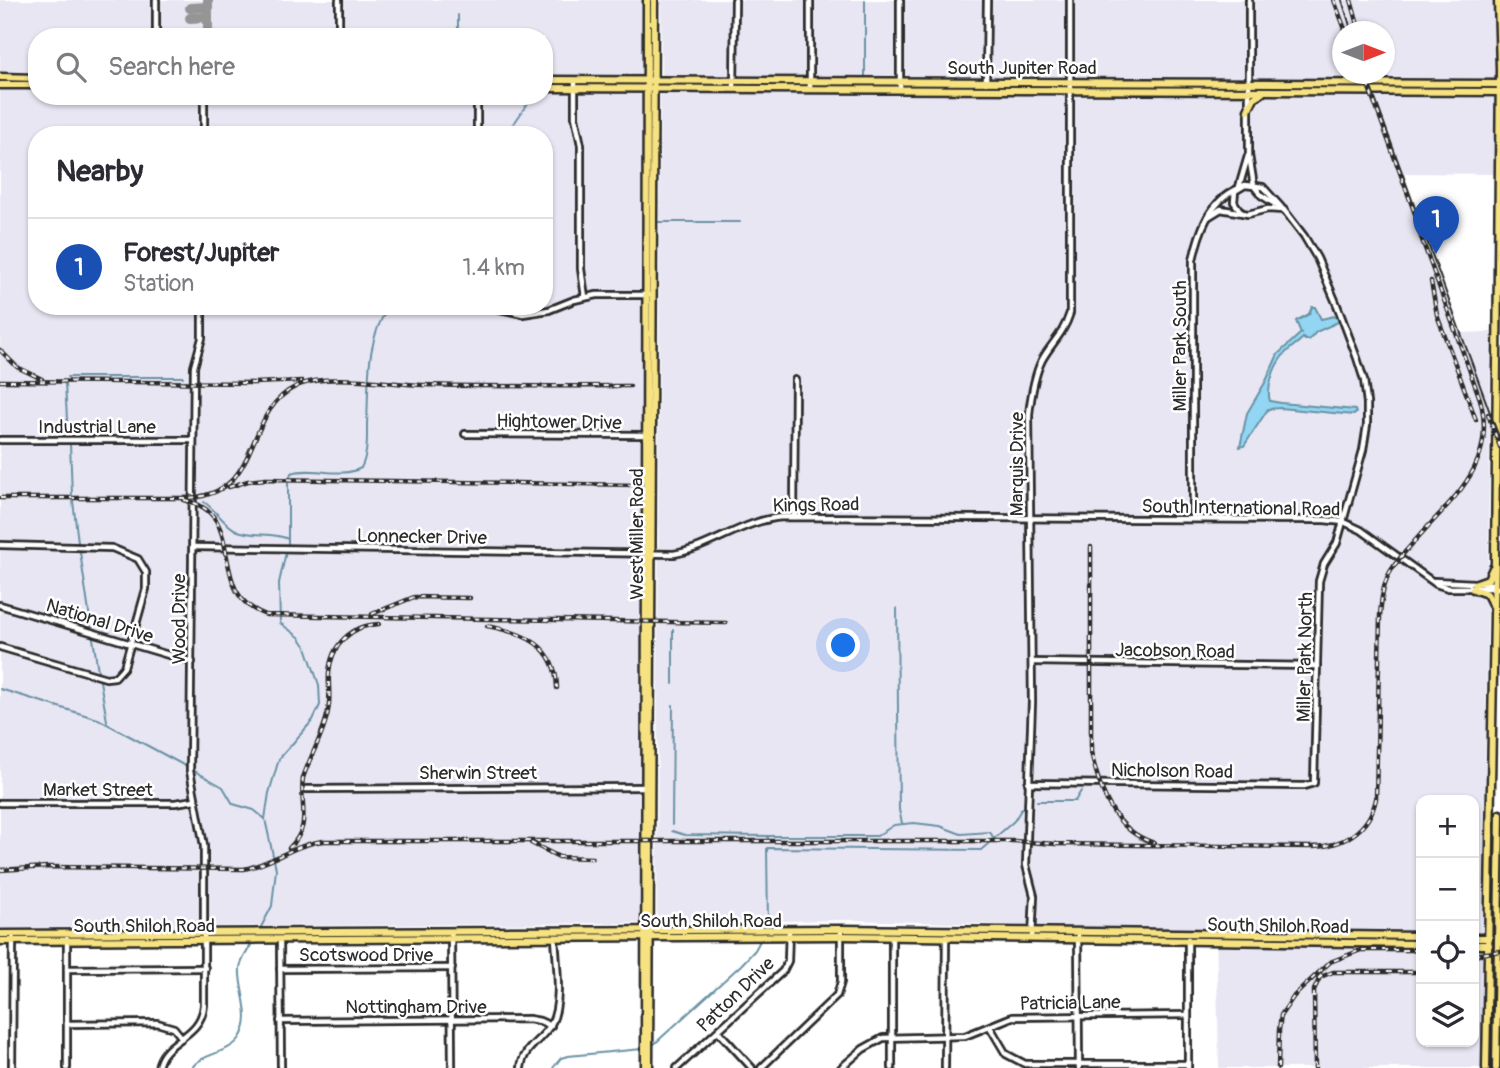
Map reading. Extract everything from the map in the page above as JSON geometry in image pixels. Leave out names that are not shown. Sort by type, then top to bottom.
[{"type":"main road","name":"West Miller Road","points":[[647,0],[651,85]]},
{"type":"main road","name":"West Miller Road","points":[[647,1068],[651,85],[654,0]]},
{"type":"main road","points":[[1486,1068],[1490,809],[1496,664],[1493,607],[1497,587],[1495,559],[1500,92],[1498,0]]},
{"type":"main road","points":[[0,77],[28,78]]},
{"type":"main road","name":"South Jupiter Road","points":[[553,81],[575,85]]},
{"type":"main road","name":"South Jupiter Road","points":[[553,87],[734,85],[810,81],[856,86]]},
{"type":"main road","name":"South Jupiter Road","points":[[734,85],[810,89],[941,86],[986,82],[1070,87]]},
{"type":"main road","name":"South Jupiter Road","points":[[941,86],[986,90],[1070,87],[1425,88],[1500,84]]},
{"type":"main road","points":[[0,85],[28,85]]},
{"type":"main road","name":"South Jupiter Road","points":[[1249,88],[1264,92],[1320,88]]},
{"type":"main road","name":"South Jupiter Road","points":[[1425,88],[1500,92]]},
{"type":"main road","points":[[1248,110],[1254,98],[1264,92]]},
{"type":"main road","points":[[1473,587],[1488,579],[1495,559]]},
{"type":"main road","points":[[1473,587],[1487,594],[1493,607]]},
{"type":"main road","points":[[1492,758],[1500,758]]},
{"type":"main road","name":"West Miller Road","points":[[647,787],[644,840],[647,933]]},
{"type":"main road","points":[[1496,1068],[1500,811]]},
{"type":"main road","name":"South Shiloh Road","points":[[0,934],[13,937],[647,933],[1416,936]]},
{"type":"main road","name":"South Shiloh Road","points":[[1188,936],[1416,944]]},
{"type":"main road","name":"South Shiloh Road","points":[[0,941],[13,937]]},
{"type":"main road","points":[[1479,939],[1488,942]]},
{"type":"main road","points":[[1479,944],[1499,942]]},
{"type":"street","points":[[156,0],[156,28]]},
{"type":"street","points":[[339,0],[339,28]]},
{"type":"street","points":[[734,85],[735,0]]},
{"type":"street","points":[[810,0],[810,89]]},
{"type":"street","points":[[900,0],[900,86]]},
{"type":"street","points":[[986,90],[987,0]]},
{"type":"street","name":"Marquis Drive","points":[[1032,935],[1034,896],[1026,865],[1032,662],[1030,400],[1040,364],[1061,335],[1070,313],[1070,0]]},
{"type":"street","points":[[1242,212],[1234,202],[1248,156],[1249,0]]},
{"type":"street","points":[[575,85],[575,117],[581,145],[581,269],[586,297]]},
{"type":"street","points":[[204,105],[204,126]]},
{"type":"street","points":[[477,105],[477,126]]},
{"type":"street","name":"Miller Park North","points":[[1248,156],[1254,186],[1261,195],[1284,210],[1304,236],[1325,273],[1364,380],[1367,403],[1365,445],[1344,522],[1337,543],[1320,575],[1314,783]]},
{"type":"street","points":[[1238,188],[1248,184],[1263,187],[1284,210]]},
{"type":"street","name":"Miller Park South","points":[[1193,519],[1193,260],[1211,210],[1238,188]]},
{"type":"street","points":[[1254,212],[1261,203],[1261,195]]},
{"type":"street","points":[[1207,218],[1221,209],[1242,212],[1284,210]]},
{"type":"street","points":[[553,308],[597,295],[650,295]]},
{"type":"street","name":"Wood Drive","points":[[158,1068],[164,1054],[201,1021],[203,1015],[204,846],[190,771],[194,367],[202,338],[202,315]]},
{"type":"street","points":[[794,517],[795,380]]},
{"type":"street","name":"Hightower Drive","points":[[465,434],[649,435]]},
{"type":"street","name":"Industrial Lane","points":[[0,440],[193,440]]},
{"type":"street","name":"Kings Road","points":[[648,554],[684,552],[766,518],[1029,518]]},
{"type":"street","name":"South International Road","points":[[1029,518],[1344,522],[1382,544],[1419,574],[1448,589],[1497,587]]},
{"type":"street","points":[[0,545],[112,548],[138,559],[146,572],[146,589],[122,671],[110,678],[0,647]]},
{"type":"street","name":"Lonnecker Drive","points":[[193,547],[648,554]]},
{"type":"street","name":"National Drive","points":[[0,605],[192,662]]},
{"type":"street","name":"Jacobson Road","points":[[1032,662],[1317,666]]},
{"type":"street","name":"Nicholson Road","points":[[1028,783],[1304,786],[1314,783]]},
{"type":"street","name":"Sherwin Street","points":[[306,789],[647,787]]},
{"type":"street","name":"Market Street","points":[[0,803],[175,803],[195,800]]},
{"type":"street","points":[[1490,809],[1500,811]]},
{"type":"street","name":"Patton Drive","points":[[677,1068],[783,971],[788,961],[789,933]]},
{"type":"street","points":[[761,1068],[837,995],[841,982],[841,933]]},
{"type":"street","points":[[892,933],[892,1068]]},
{"type":"street","points":[[521,1068],[527,1050],[551,1026],[556,1010],[555,934]]},
{"type":"street","points":[[945,1068],[946,934]]},
{"type":"street","points":[[451,935],[452,1068]]},
{"type":"street","points":[[1079,935],[1079,1066]]},
{"type":"street","points":[[280,936],[281,1068]]},
{"type":"street","points":[[990,1027],[1006,1054],[1018,1062],[1079,1066],[1188,1066],[1188,936]]},
{"type":"street","points":[[12,1068],[13,937]]},
{"type":"street","points":[[67,937],[67,1068]]},
{"type":"street","points":[[67,969],[205,968]]},
{"type":"street","name":"Scotswood Drive","points":[[280,969],[452,968]]},
{"type":"street","name":"Patricia Lane","points":[[841,1068],[872,1042],[892,1038],[965,1036],[1012,1017],[1024,1015],[1188,1015]]},
{"type":"street","name":"Nottingham Drive","points":[[280,1021],[535,1020],[551,1026]]},
{"type":"street","points":[[67,1024],[157,1023],[174,1028],[182,1038]]},
{"type":"street","points":[[719,1032],[752,1068]]},
{"type":"shaded area","points":[[0,0],[642,0],[643,76],[553,75],[553,28],[28,28],[28,73],[0,72]]},
{"type":"shaded area","points":[[661,0],[1495,0],[1496,79],[1395,79],[1395,21],[1332,21],[1332,79],[661,77]]},
{"type":"shaded area","points":[[0,87],[28,87],[28,105],[553,105],[553,90],[645,90],[642,923],[0,928]]},
{"type":"shaded area","points":[[660,90],[1495,98],[1494,174],[1401,173],[1459,333],[1491,332],[1483,948],[1500,949],[1500,1068],[1219,1068],[1216,931],[850,920],[657,923]]},
{"type":"water","points":[[1312,307],[1315,307],[1321,319],[1334,316],[1338,322],[1316,332],[1309,340],[1303,338],[1284,354],[1272,378],[1270,401],[1355,410],[1356,413],[1268,409],[1244,446],[1240,447],[1247,413],[1278,354],[1301,333],[1296,321],[1309,314]]},
{"type":"waterway","points":[[865,0],[865,76]]},
{"type":"waterway","points":[[458,15],[458,28]]},
{"type":"waterway","points":[[512,126],[527,105]]},
{"type":"waterway","points":[[659,222],[740,222]]},
{"type":"waterway","points":[[260,929],[272,906],[276,869],[265,819],[269,793],[279,759],[313,720],[320,705],[319,685],[306,647],[299,637],[280,623],[279,583],[288,543],[288,483],[291,473],[300,471],[336,473],[361,468],[367,446],[372,348],[383,315]]},
{"type":"waterway","points":[[67,377],[183,377]]},
{"type":"waterway","points":[[65,384],[68,436]]},
{"type":"waterway","points":[[70,443],[72,495]]},
{"type":"waterway","points":[[73,501],[78,542]]},
{"type":"waterway","points":[[204,502],[238,531],[288,539]]},
{"type":"waterway","points":[[80,552],[91,626]]},
{"type":"waterway","points":[[897,608],[899,810],[902,823]]},
{"type":"waterway","points":[[673,630],[673,684]]},
{"type":"waterway","points":[[93,638],[98,671]]},
{"type":"waterway","points":[[100,681],[107,721]]},
{"type":"waterway","points":[[0,689],[98,719],[187,767]]},
{"type":"waterway","points":[[672,825],[673,705]]},
{"type":"waterway","points":[[193,770],[223,787],[233,804],[254,810],[265,819]]},
{"type":"waterway","points":[[1037,801],[1075,801],[1081,791]]},
{"type":"waterway","points":[[768,925],[767,848],[981,850],[1014,821],[1022,808]]},
{"type":"waterway","points":[[768,836],[877,836],[894,825],[914,823],[940,826],[961,834],[990,832],[993,837]]},
{"type":"waterway","points":[[672,831],[685,835],[768,838]]},
{"type":"waterway","points":[[651,1047],[741,965],[761,939]]},
{"type":"waterway","points":[[192,1068],[202,1059],[234,1044],[244,1031],[246,1013],[240,968],[252,943]]},
{"type":"waterway","points":[[553,1068],[561,1058],[568,1056],[642,1049]]},
{"type":"taxiway","points":[[208,0],[208,28]]},
{"type":"taxiway","points":[[190,8],[208,7]]},
{"type":"taxiway","points":[[190,18],[208,17]]},
{"type":"tram line","points":[[1342,0],[1349,21]]},
{"type":"tram line","points":[[1370,84],[1500,440]]},
{"type":"railway","points":[[1334,0],[1342,21]]},
{"type":"railway","points":[[1351,0],[1357,21]]},
{"type":"railway","points":[[1368,84],[1422,233]]},
{"type":"railway","points":[[0,870],[47,867],[244,869],[303,846],[324,841],[1014,841],[1056,844],[1311,847],[1343,840],[1361,828],[1376,799],[1380,616],[1385,583],[1398,560],[1468,479],[1483,443],[1484,423],[1480,399],[1417,226]]},
{"type":"railway","points":[[1431,281],[1437,315],[1476,420]]},
{"type":"railway","points":[[0,350],[17,367],[42,379]]},
{"type":"railway","points":[[0,498],[184,498],[210,494],[228,484],[240,469],[267,415],[279,399],[297,386],[310,382],[341,379],[449,386],[630,386]]},
{"type":"railway","points":[[0,381],[302,381]]},
{"type":"railway","points":[[1488,414],[1500,447]]},
{"type":"railway","points":[[229,487],[266,479],[637,485]]},
{"type":"railway","points":[[184,500],[204,508],[216,521],[223,537],[236,590],[247,604],[266,615],[726,623]]},
{"type":"railway","points":[[1091,547],[1091,752],[1104,795],[1118,819],[1128,829],[1154,843]]},
{"type":"railway","points":[[372,614],[414,597],[470,598]]},
{"type":"railway","points":[[289,848],[296,840],[303,823],[303,778],[326,720],[329,673],[334,654],[338,645],[351,633],[369,625],[379,624]]},
{"type":"railway","points":[[487,626],[526,637],[544,651],[551,661],[557,688]]},
{"type":"railway","points":[[531,843],[559,857],[592,858]]},
{"type":"railway","points":[[1278,1068],[1281,1015],[1294,996],[1330,962],[1361,950],[1416,950]]},
{"type":"railway","points":[[1479,954],[1500,951]]},
{"type":"railway","points":[[1318,978],[1333,972],[1416,972]]},
{"type":"railway","points":[[1315,1068],[1314,990],[1321,975]]},
{"type":"place","name":"Forest/Jupiter","points":[[1436,254]]}]
